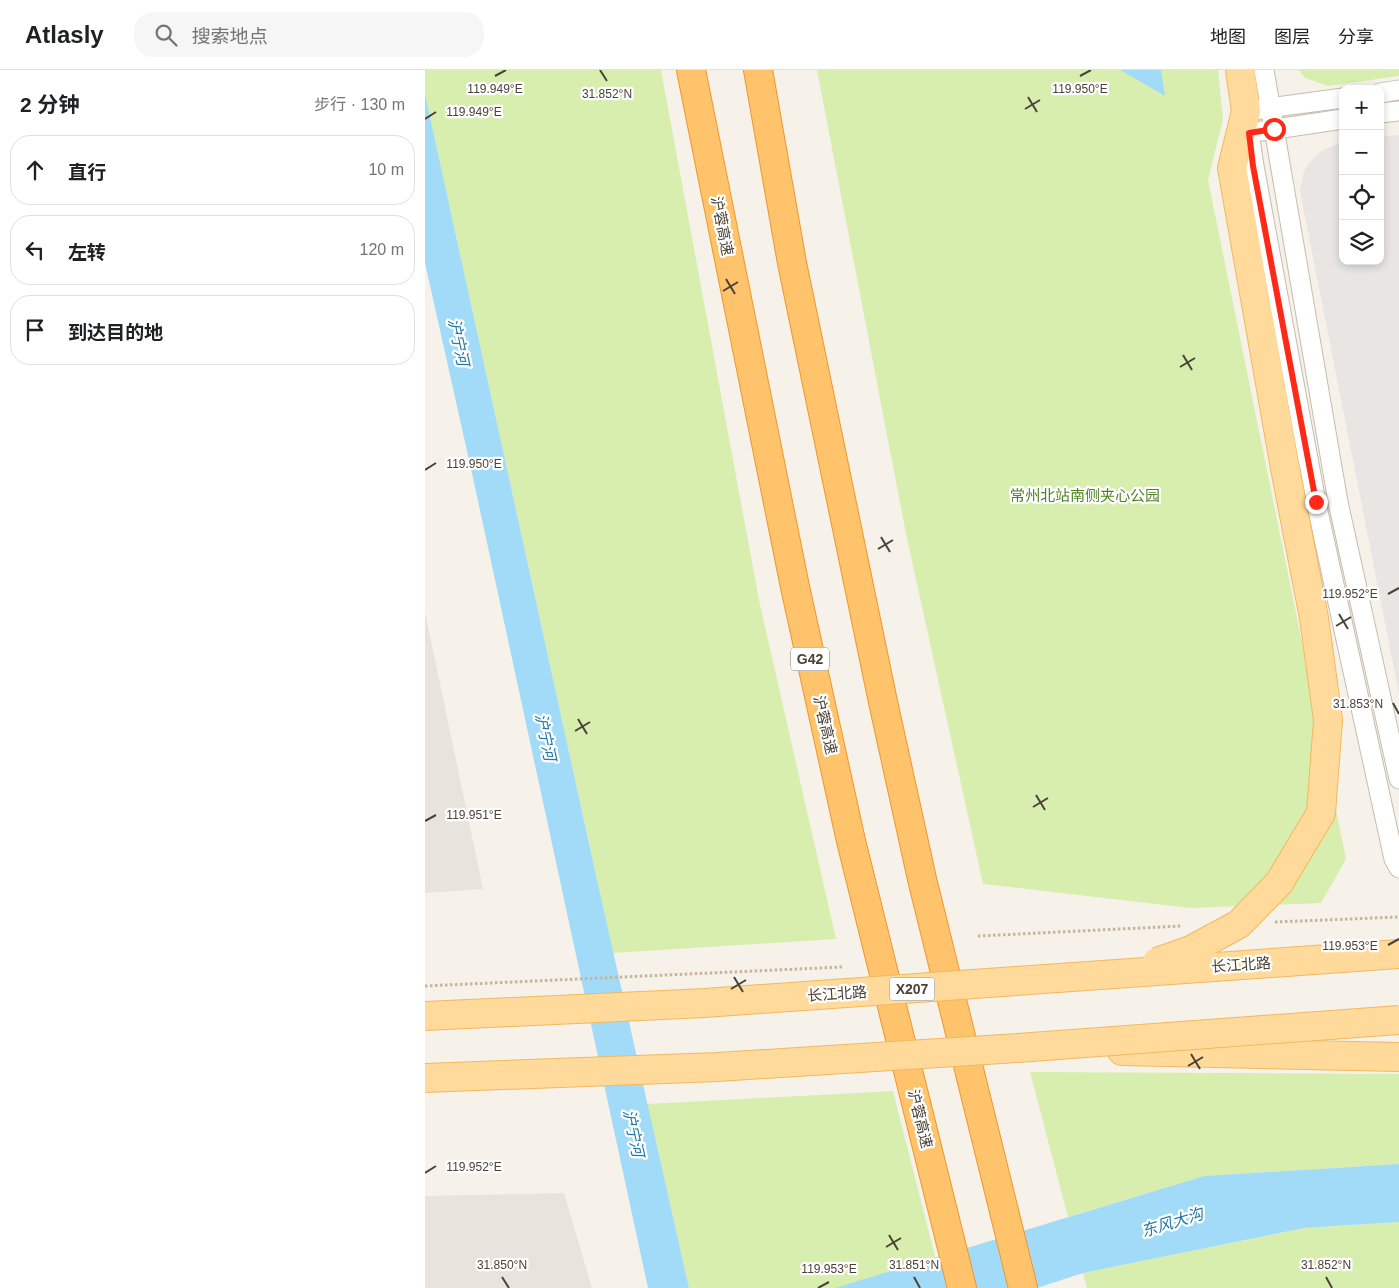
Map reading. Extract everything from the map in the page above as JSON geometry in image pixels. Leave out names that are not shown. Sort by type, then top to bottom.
[{"type":"highway","name":"沪蓉高速","points":[[691,70],[795,587],[851,841],[962,1288]]},
{"type":"highway","points":[[758,70],[792,263],[883,702],[924,889],[1023,1288]]},
{"type":"main road","points":[[1121,974],[1191,950],[1239,924],[1279,883],[1321,813],[1328,720],[1314,618],[1285,468],[1232,168],[1255,117],[1240,70]]},
{"type":"main road","name":"长江北路","points":[[425,1016],[705,1003],[1399,954]]},
{"type":"main road","points":[[425,1078],[717,1067],[1018,1048],[1399,1020]]},
{"type":"main road","points":[[1018,1048],[1399,1057]]},
{"type":"street","points":[[1264,70],[1255,117],[1253,166],[1316,502],[1394,859],[1399,868]]},
{"type":"street","points":[[1384,92],[1399,90]]},
{"type":"street","points":[[1255,117],[1339,99]]},
{"type":"street","points":[[1384,113],[1399,111]]},
{"type":"street","points":[[1255,117],[1274,129],[1339,120]]},
{"type":"street","points":[[1255,117],[1274,129],[1338,502],[1399,779]]},
{"type":"path","points":[[425,986],[843,966]]},
{"type":"shaded area","points":[[1399,135],[1399,694],[1300,191],[1304,171],[1311,161],[1323,150],[1339,144],[1339,265],[1384,265],[1384,137]]},
{"type":"shaded area","points":[[425,612],[483,889],[425,893]]},
{"type":"shaded area","points":[[564,1193],[592,1288],[425,1288],[425,1196]]},
{"type":"green space","points":[[425,70],[661,70],[759,600],[836,939],[613,953],[425,94]]},
{"type":"green space","name":"常州北站南侧夹心公园","points":[[817,70],[1218,70],[1223,119],[1208,180],[1346,859],[1321,903],[1190,908],[983,884],[906,534]]},
{"type":"green space","points":[[1299,70],[1399,70],[1399,76],[1328,86],[1305,78]]},
{"type":"green space","points":[[1030,1072],[1399,1074],[1399,1164],[1204,1176],[1068,1217]]},
{"type":"green space","points":[[893,1091],[943,1288],[689,1288],[647,1104]]},
{"type":"green space","points":[[1399,1222],[1399,1288],[1087,1288],[1083,1273],[1304,1228]]},
{"type":"water","points":[[1161,70],[1165,96],[1122,71]]},
{"type":"water","name":"沪宁河","points":[[425,94],[597,880],[689,1288],[648,1288],[425,263]]},
{"type":"water","name":"东风大沟","points":[[1399,1164],[1399,1222],[1304,1228],[1083,1273],[1037,1288],[835,1288],[1204,1176]]},
{"type":"route","points":[[1274,129],[1249,133],[1253,166],[1316,502]]}]
